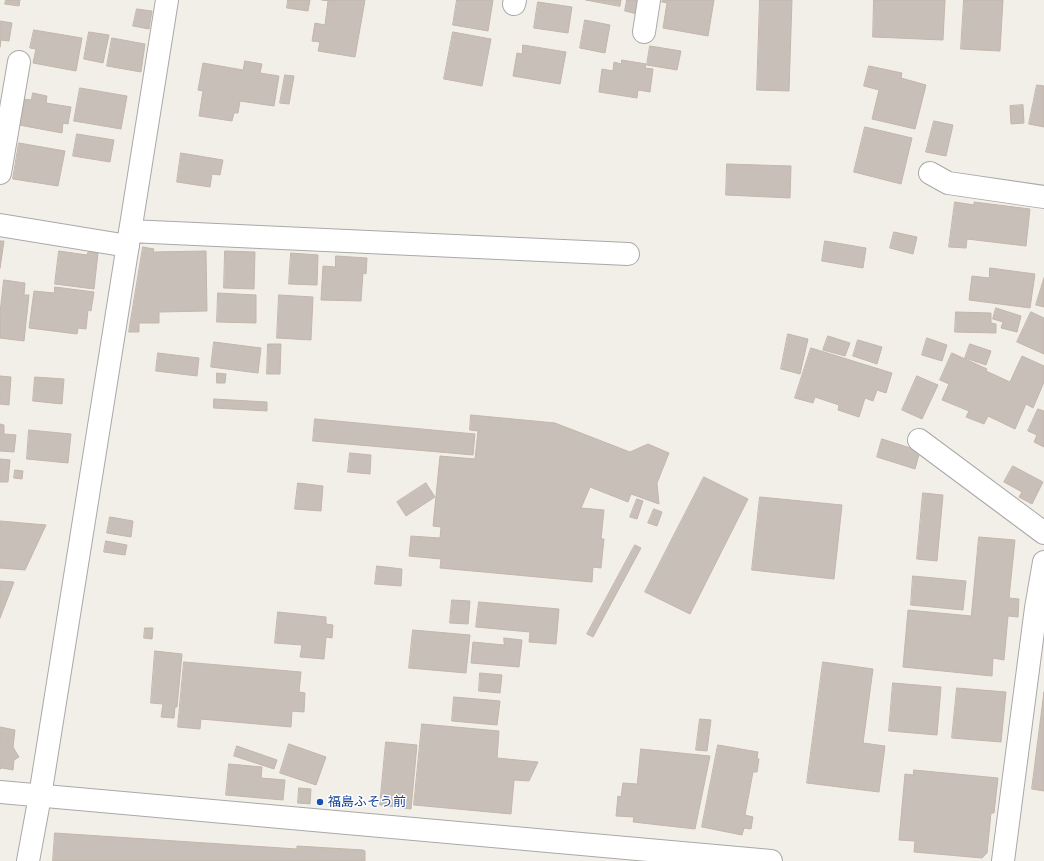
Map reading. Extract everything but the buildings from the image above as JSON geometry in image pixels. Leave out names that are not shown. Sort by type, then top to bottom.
[{"type":"street","points":[[28,861],[40,796],[167,0]]},
{"type":"street","points":[[644,32],[649,0]]},
{"type":"street","points":[[0,173],[19,62]]},
{"type":"street","points":[[930,173],[948,183],[1044,197]]},
{"type":"street","points":[[0,225],[129,239],[628,254]]},
{"type":"street","points":[[919,440],[1044,533]]},
{"type":"street","points":[[1004,861],[1036,608],[1044,562]]},
{"type":"street","points":[[0,792],[583,853],[771,861]]},
{"type":"place","name":"福島ふそう前","points":[[320,802]]}]
